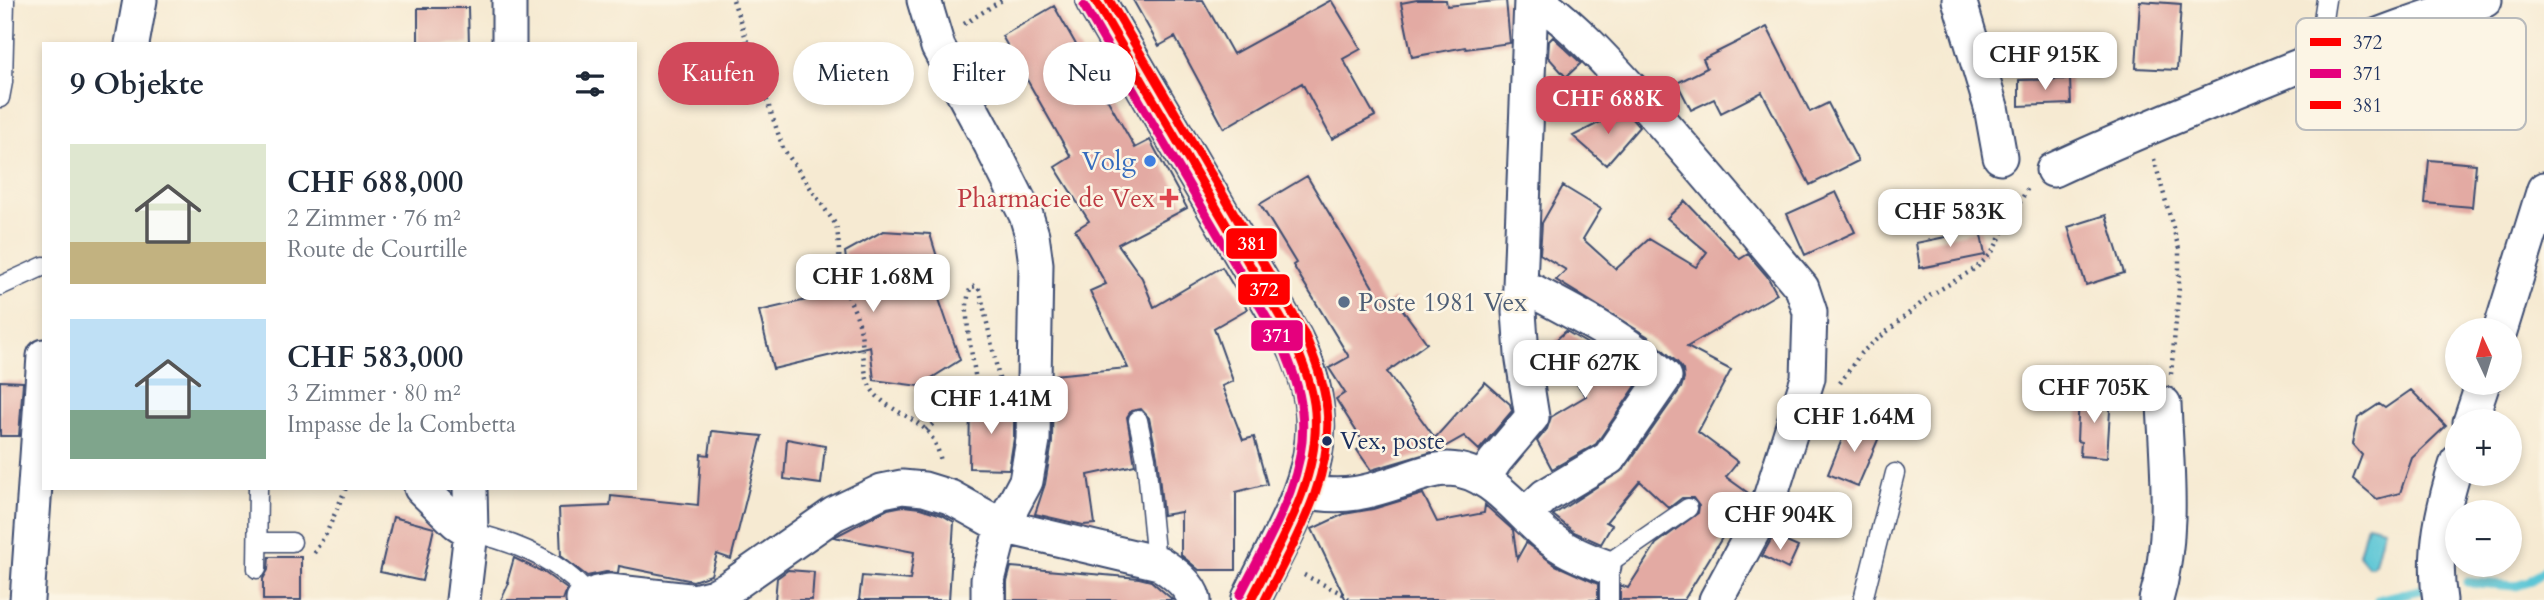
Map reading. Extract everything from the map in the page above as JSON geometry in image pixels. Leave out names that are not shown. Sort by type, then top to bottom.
[{"type":"main road","points":[[1095,0],[1293,339],[1306,365],[1314,391],[1316,439],[1311,469],[1251,600]]},
{"type":"street","points":[[132,42],[140,0]]},
{"type":"street","points":[[509,0],[509,42]]},
{"type":"street","points":[[924,0],[938,47],[1026,215],[1036,264],[1033,440],[1026,481],[1002,526],[988,580],[988,600]]},
{"type":"street","points":[[1483,479],[1532,417],[1520,334],[1531,0]]},
{"type":"street","points":[[1538,0],[1564,19],[1589,43],[1696,161],[1802,288],[1810,312],[1811,355],[1808,378],[1768,505],[1716,600]]},
{"type":"street","points":[[1959,0],[1991,107],[2000,157]]},
{"type":"street","points":[[2424,18],[2484,0]]},
{"type":"street","points":[[2053,170],[2144,128],[2296,67]]},
{"type":"street","points":[[2504,318],[2544,190]]},
{"type":"street","points":[[1521,289],[1533,291],[1626,343],[1665,377],[1609,458],[1545,496],[1526,514]]},
{"type":"street","points":[[27,600],[42,385]]},
{"type":"street","points":[[2157,600],[2169,515],[2164,404]]},
{"type":"street","points":[[1303,491],[1325,496],[1354,496],[1427,472],[1450,469],[1483,479],[1555,542],[1574,554],[1604,566]]},
{"type":"street","points":[[2440,600],[2437,581],[2438,548],[2451,486]]},
{"type":"street","points":[[698,600],[714,596],[730,586],[834,514],[882,491],[902,487],[924,489],[943,495],[1002,526],[1156,562],[1174,573],[1192,593],[1194,600]]},
{"type":"street","points":[[423,490],[456,522],[471,532]]},
{"type":"street","points":[[463,600],[471,532],[470,490]]},
{"type":"street","points":[[586,598],[609,590],[689,600]]},
{"type":"lane","points":[[0,98],[3,82],[5,0]]},
{"type":"lane","points":[[2324,18],[2326,0]]},
{"type":"lane","points":[[0,286],[42,267]]},
{"type":"lane","points":[[1138,420],[1146,458],[1156,562]]},
{"type":"lane","points":[[1863,600],[1895,473]]},
{"type":"lane","points":[[257,569],[258,490]]},
{"type":"lane","points":[[1609,600],[1609,576],[1604,566],[1688,508]]},
{"type":"lane","points":[[471,532],[500,540],[556,565],[572,577],[586,598]]},
{"type":"lane","points":[[258,542],[292,542]]},
{"type":"path","points":[[733,0],[783,148],[836,225],[840,240],[840,272],[846,296],[859,324],[868,381],[877,396],[926,430],[941,459],[943,495]]},
{"type":"path","points":[[956,28],[1002,0]]},
{"type":"path","points":[[2144,128],[2179,249],[2179,288],[2169,393],[2164,404]]},
{"type":"path","points":[[1999,244],[2000,157]]},
{"type":"path","points":[[1839,384],[1861,353],[1931,295],[1976,268],[1999,244],[2029,186],[2053,170]]},
{"type":"path","points":[[926,430],[976,384],[968,319],[968,295],[971,287],[977,286],[980,291],[1003,393],[1010,396],[1035,396]]},
{"type":"path","points":[[307,560],[326,534],[345,490]]},
{"type":"path","points":[[1304,575],[1350,600]]},
{"type":"water","points":[[2367,524],[2384,528],[2372,566],[2368,566],[2359,555]]},
{"type":"building","points":[[1133,0],[1203,0],[1233,54],[1331,0],[1361,49],[1343,59],[1375,116],[1332,139],[1302,83],[1224,128],[1175,37],[1159,46]]},
{"type":"building","points":[[1446,0],[1447,6],[1506,0],[1510,43],[1465,47],[1412,57],[1401,3]]},
{"type":"building","points":[[2140,1],[2181,4],[2177,70],[2136,68]]},
{"type":"building","points":[[1054,6],[1075,42],[1043,42],[1043,105],[1110,105],[1135,148],[1150,140],[1187,208],[1118,244],[1142,278],[1154,307],[1222,267],[1247,309],[1214,328],[1233,381],[1222,386],[1243,440],[1254,437],[1267,484],[1236,492],[1236,570],[1199,570],[1181,555],[1181,512],[1163,515],[1157,456],[1149,418],[1141,409],[1131,411],[1127,417],[1135,465],[1088,475],[1095,524],[1083,525],[1035,514],[1045,484],[1052,443],[1053,375],[1128,368],[1090,291],[1106,284],[1075,230],[1089,221],[1055,167],[1071,157],[1029,83],[1029,42],[1005,42],[1002,36]]},
{"type":"building","points":[[418,8],[468,8],[469,42],[418,42]]},
{"type":"building","points":[[1767,27],[1810,112],[1828,103],[1858,161],[1810,185],[1762,92],[1721,113],[1714,99],[1691,110],[1677,83],[1707,68],[1703,59]]},
{"type":"building","points":[[1553,37],[1581,63],[1566,77],[1548,57],[1549,41]]},
{"type":"building","points":[[2070,79],[2071,104],[2019,106],[2019,80]]},
{"type":"building","points":[[1624,110],[1639,127],[1606,165],[1573,136]]},
{"type":"building","points":[[2429,160],[2476,164],[2472,207],[2425,203]]},
{"type":"building","points":[[1307,176],[1384,306],[1394,298],[1427,343],[1387,372],[1435,438],[1485,382],[1510,404],[1512,411],[1479,450],[1464,436],[1439,450],[1371,470],[1357,450],[1365,445],[1336,399],[1345,393],[1329,368],[1349,357],[1293,265],[1296,263],[1260,204]]},
{"type":"building","points":[[1563,186],[1601,209],[1583,239],[1616,269],[1649,239],[1696,267],[1707,252],[1667,218],[1685,201],[1740,259],[1748,254],[1767,276],[1777,294],[1687,347],[1731,370],[1698,432],[1738,462],[1726,477],[1751,495],[1729,536],[1725,533],[1684,600],[1620,600],[1620,585],[1628,588],[1656,544],[1698,513],[1699,506],[1693,498],[1682,498],[1669,508],[1640,481],[1606,522],[1612,525],[1601,544],[1574,532],[1553,515],[1624,469],[1681,388],[1684,379],[1683,370],[1678,363],[1647,336],[1556,280],[1566,270],[1540,254],[1542,223]]},
{"type":"building","points":[[1836,192],[1855,232],[1805,255],[1787,214]]},
{"type":"building","points":[[2106,215],[2124,273],[2086,285],[2068,227]]},
{"type":"building","points":[[1980,230],[1985,255],[1920,268],[1916,243]]},
{"type":"building","points":[[883,231],[930,234],[941,270],[930,273],[960,360],[919,386],[874,380],[870,346],[773,369],[759,311],[850,290],[845,252]]},
{"type":"building","points":[[1566,331],[1608,356],[1640,380],[1596,444],[1552,469],[1537,441],[1547,429],[1551,417],[1586,396],[1548,347]]},
{"type":"building","points":[[0,381],[23,382],[19,436],[0,436]]},
{"type":"building","points":[[2411,390],[2445,427],[2412,458],[2400,493],[2377,499],[2353,479],[2362,455],[2352,444],[2358,418],[2379,404],[2385,408]]},
{"type":"building","points":[[2079,394],[2111,395],[2107,458],[2080,456],[2081,442],[2077,441]]},
{"type":"building","points":[[970,403],[1014,404],[1014,438],[1009,469],[969,468]]},
{"type":"building","points":[[1849,422],[1880,435],[1858,486],[1828,474]]},
{"type":"building","points":[[712,431],[762,436],[731,559],[717,554],[711,575],[693,581],[619,566],[618,573],[606,572],[587,576],[561,556],[559,508],[610,506],[611,496],[698,505],[701,454],[709,455]]},
{"type":"building","points":[[787,439],[825,446],[821,484],[784,479]]},
{"type":"building","points":[[1423,494],[1437,522],[1484,513],[1485,505],[1513,530],[1517,559],[1526,543],[1555,565],[1598,584],[1598,600],[1346,600],[1312,529],[1344,514],[1373,509]]},
{"type":"building","points":[[903,506],[920,508],[954,522],[949,600],[859,600],[862,576],[910,580],[914,552],[834,537],[888,509]]},
{"type":"building","points":[[393,517],[434,528],[422,581],[380,572]]},
{"type":"building","points":[[1773,536],[1798,547],[1788,569],[1762,556]]},
{"type":"building","points":[[269,557],[301,557],[301,600],[263,600],[263,579],[268,570]]},
{"type":"building","points":[[514,558],[545,573],[567,589],[563,600],[501,600],[509,583],[507,582]]},
{"type":"building","points":[[1011,567],[1139,578],[1151,581],[1173,600],[1007,600],[1007,582]]},
{"type":"building","points":[[788,570],[814,572],[812,600],[775,600],[777,578]]},
{"type":"waterway","points":[[2467,582],[2516,586],[2529,582],[2544,570]]},
{"type":"waterway","points":[[2378,600],[2428,588]]},
{"type":"transit line","name":"372","points":[[1095,0],[1293,339],[1312,393],[1315,437],[1305,486],[1251,600]]},
{"type":"transit line","name":"381","points":[[1109,0],[1304,333],[1321,379],[1326,399],[1328,435],[1318,484],[1310,508],[1265,600]]},
{"type":"transit line","name":"371","points":[[1084,6],[1282,344],[1297,386],[1302,412],[1302,436],[1293,484],[1274,530],[1240,595]]},
{"type":"place","name":"Volg","points":[[1150,161]]},
{"type":"place","name":"Pharmacie de Vex","points":[[1169,198]]},
{"type":"place","name":"Poste 1981 Vex","points":[[1344,302]]},
{"type":"place","name":"Vex, poste","points":[[1327,441]]}]
